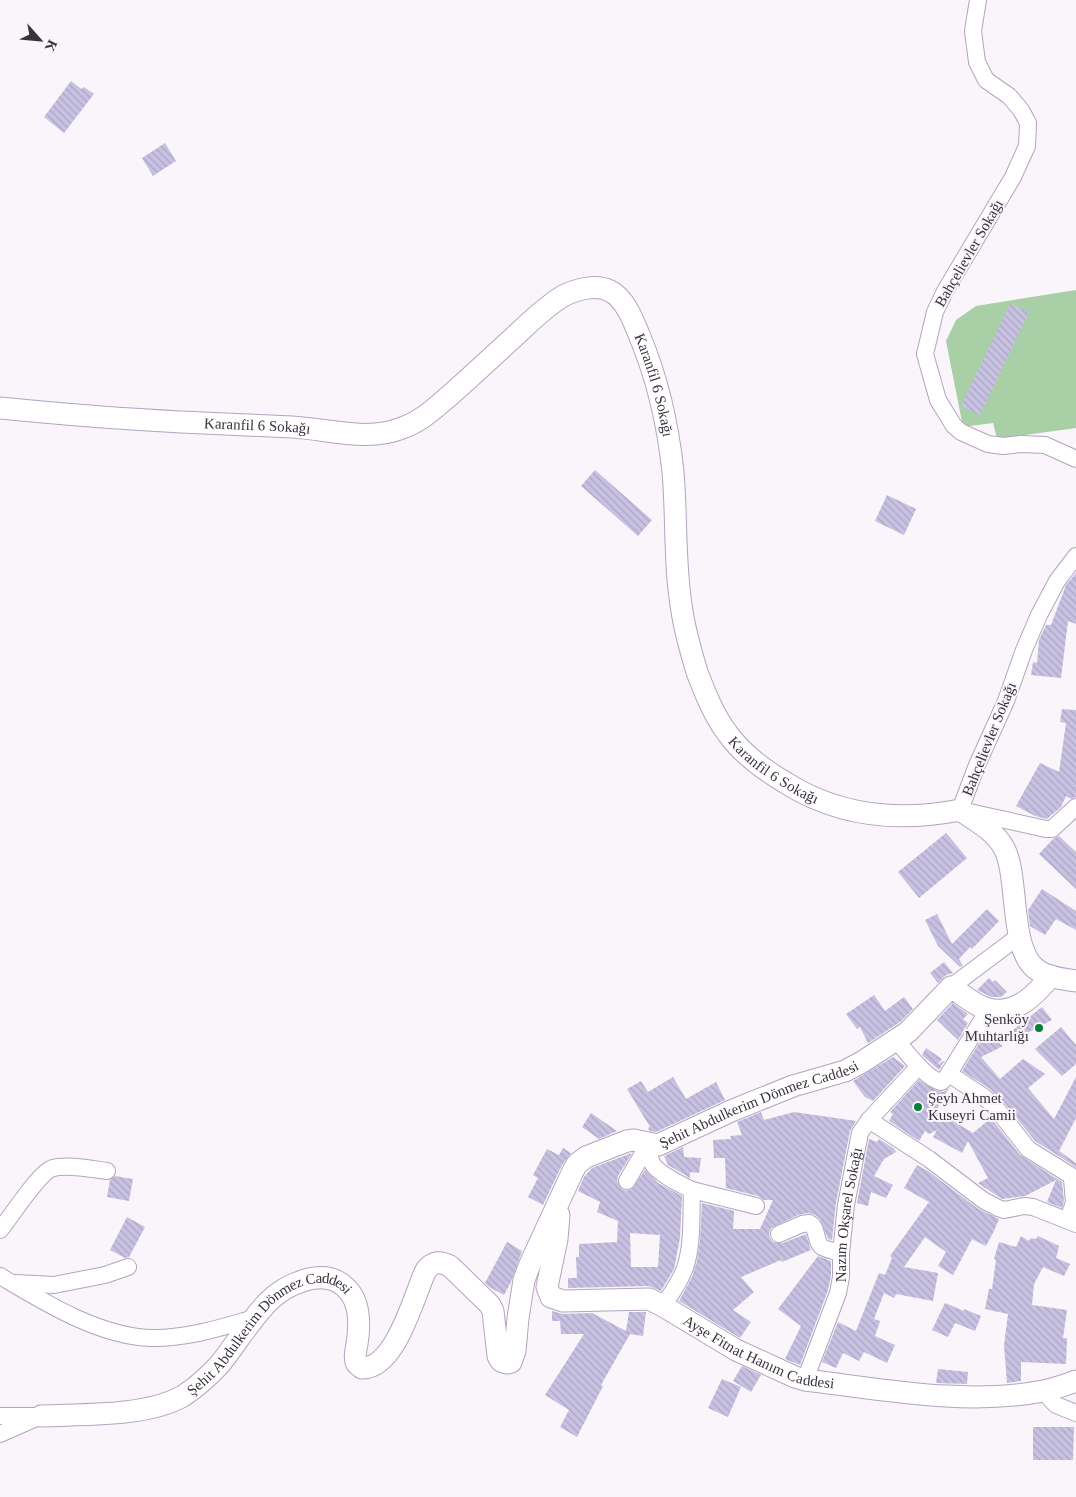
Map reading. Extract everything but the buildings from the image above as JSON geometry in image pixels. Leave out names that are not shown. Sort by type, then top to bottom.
[{"type":"street","name":"Bahçelievler Sokağı","points":[[978,0],[973,31],[976,62],[986,80],[1009,96],[1021,110],[1028,123],[1027,146],[1013,178],[938,305],[925,354],[938,400],[954,426],[961,432],[988,444],[1003,446],[1021,444],[1045,445],[1076,459]]},
{"type":"street","name":"Karanfil 6 Sokağı","points":[[0,408],[180,422],[296,427],[361,434],[386,434],[406,427],[423,418],[540,313],[564,296],[581,289],[596,288],[611,291],[622,301],[637,330],[650,362],[660,395],[672,471],[682,610],[690,651],[715,715],[727,733],[743,751],[766,771],[818,800],[845,809],[895,817],[937,815],[960,810]]},
{"type":"street","name":"Bahçelievler Sokağı","points":[[1076,556],[1057,581],[1039,615],[1006,701],[960,810],[1052,829],[1076,807]]},
{"type":"street","points":[[960,810],[987,828],[998,838],[1005,850],[1013,885],[1019,936],[1031,965],[1039,972],[1076,981]]},
{"type":"street","points":[[1019,936],[950,987],[989,1009],[1008,1009],[1028,1001],[1051,976]]},
{"type":"street","name":"Şehit Abdulkerim Dönmez Caddesi","points":[[41,1416],[149,1408],[181,1397],[200,1384],[219,1364],[267,1303],[302,1281],[319,1278],[333,1280],[344,1285],[352,1293],[356,1303],[359,1325],[355,1355],[356,1362],[362,1368],[369,1368],[381,1360],[396,1342],[426,1270],[437,1262],[443,1262],[462,1277],[490,1305],[493,1311],[498,1356],[501,1361],[511,1362],[515,1351],[524,1280],[577,1164],[586,1157],[628,1141],[634,1140],[655,1145],[664,1143],[731,1111],[784,1090],[845,1071],[896,1040],[918,1022],[950,987]]},
{"type":"street","points":[[896,1040],[919,1066],[938,1081],[944,1081],[989,1009]]},
{"type":"street","name":"Nazım Okşarel Sokağı","points":[[805,1380],[838,1293],[841,1277],[841,1253],[846,1206],[860,1133],[869,1120],[919,1066]]},
{"type":"street","points":[[869,1120],[929,1159],[983,1200],[998,1208],[1004,1210],[1024,1206],[1033,1207],[1072,1222],[1074,1202],[1072,1179],[1070,1176],[1028,1149],[992,1104],[972,1088],[949,1074]]},
{"type":"street","points":[[627,1181],[649,1143]]},
{"type":"street","points":[[649,1143],[651,1162],[656,1168],[678,1183],[692,1190],[756,1206]]},
{"type":"street","points":[[0,1230],[36,1183],[46,1172],[53,1168],[65,1167],[107,1171]]},
{"type":"street","points":[[663,1306],[680,1280],[685,1268],[689,1245],[692,1190]]},
{"type":"street","name":"Ayşe Fitnat Hanım Caddesi","points":[[562,1195],[557,1240],[548,1287],[551,1297],[563,1301],[649,1299],[736,1350],[785,1373],[805,1380],[957,1397],[1010,1395],[1043,1391],[1076,1381]]},
{"type":"street","points":[[779,1234],[809,1223],[814,1226],[819,1244],[823,1248],[841,1253]]},
{"type":"street","points":[[6,1279],[54,1285],[96,1277],[128,1267]]},
{"type":"street","points":[[6,1279],[76,1317],[129,1336],[151,1338],[177,1336],[212,1330],[255,1318]]},
{"type":"street","points":[[1043,1391],[1056,1405],[1076,1413]]},
{"type":"street","points":[[0,1416],[41,1416]]},
{"type":"street","points":[[0,1434],[41,1416]]},
{"type":"green space","points":[[1076,290],[1076,428],[997,439],[993,423],[963,427],[946,341],[956,320],[976,306]]},
{"type":"place","name":"Şenköy Muhtarlığı","points":[[1039,1028]]},
{"type":"place","name":"Şeyh Ahmet Kuseyri Camii","points":[[918,1107]]}]
